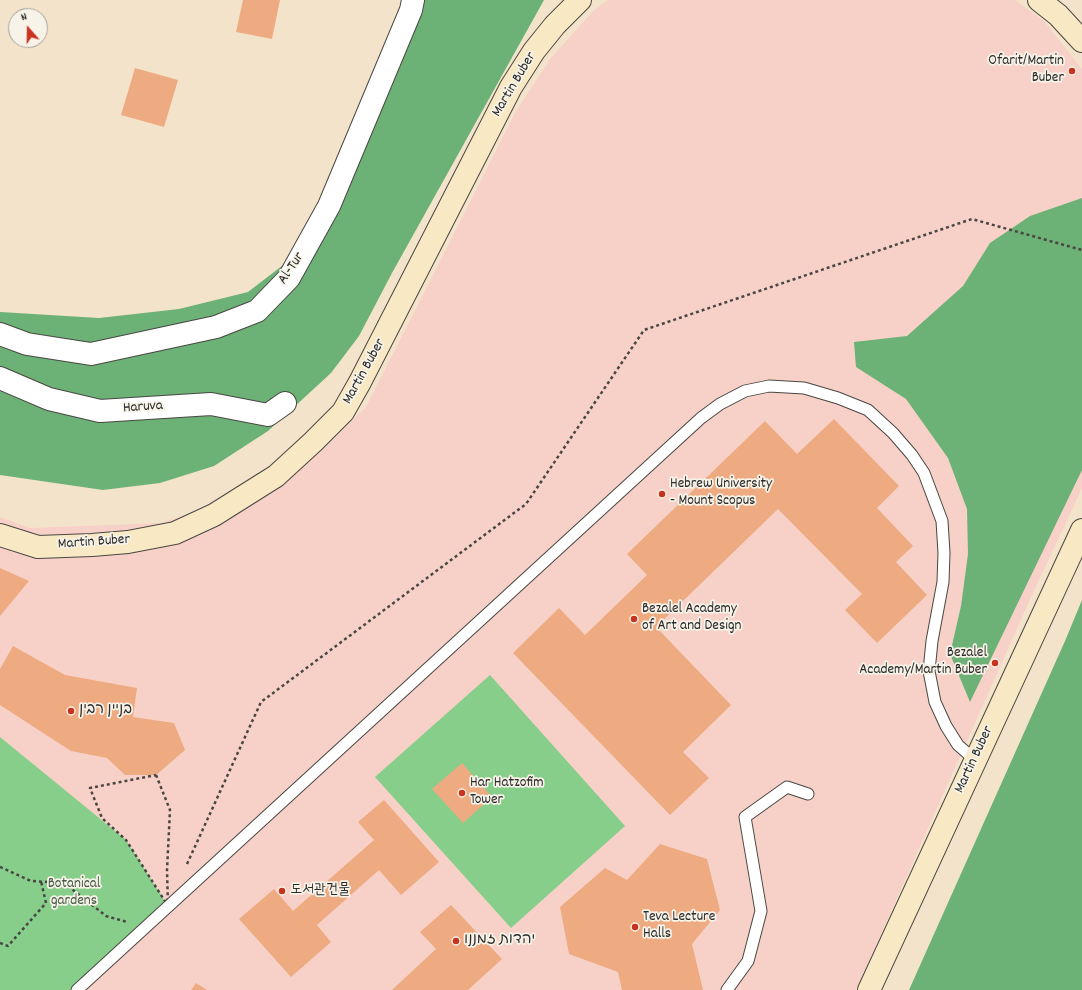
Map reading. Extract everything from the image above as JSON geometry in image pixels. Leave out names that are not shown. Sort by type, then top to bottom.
[{"type":"street","name":"Al-Tur","points":[[0,334],[27,344],[91,354],[216,327],[257,310],[289,278],[329,206],[411,10],[413,0]]},
{"type":"street","name":"Martin Buber","points":[[0,535],[38,547],[128,542],[175,533],[214,515],[281,471],[343,412],[378,349],[511,87],[534,51],[555,25],[580,0]]},
{"type":"street","points":[[1039,0],[1058,15],[1082,41]]},
{"type":"street","name":"Haruva","points":[[0,378],[49,399],[100,410],[211,404],[268,415],[285,403]]},
{"type":"street","name":"Martin Buber","points":[[869,990],[1082,530]]},
{"type":"lane","points":[[77,990],[170,903],[701,418],[720,404],[745,391],[769,386],[804,388],[838,398],[868,410],[893,433],[912,455],[924,473],[942,521],[944,554],[943,582],[932,641],[929,671],[935,702],[946,726],[958,745],[975,760]]},
{"type":"lane","points":[[727,990],[748,961],[760,910],[745,817],[787,787],[808,794]]},
{"type":"path","points":[[184,871],[261,702],[526,504],[644,330],[972,219],[1082,250]]},
{"type":"path","points":[[167,870],[170,810],[156,774],[90,788],[102,818],[126,840],[170,903]]},
{"type":"path","points":[[0,867],[31,881],[64,883],[106,916],[145,927]]},
{"type":"path","points":[[0,943],[8,946],[46,903],[40,881]]},
{"type":"shaded area","name":"Hebrew University - Mount Scopus","points":[[608,0],[1015,0],[1044,21],[1082,69],[1082,488],[1028,604],[856,990],[0,990],[0,517],[30,528],[160,523],[231,501],[288,473],[321,451],[366,407],[516,111],[551,58],[593,11]]},
{"type":"green space","points":[[410,0],[544,0],[392,273],[359,336],[331,373],[268,431],[214,466],[160,483],[103,490],[0,475],[0,312],[99,318],[179,309],[248,292],[287,262],[332,190]]},
{"type":"green space","points":[[1082,198],[1082,470],[970,702],[950,654],[961,606],[968,554],[967,509],[948,458],[906,399],[856,367],[854,342],[907,336],[963,286],[990,243],[1030,216]]},
{"type":"green space","points":[[1082,600],[1082,990],[909,990],[1065,641]]},
{"type":"green space","points":[[490,675],[625,826],[511,928],[375,777]]},
{"type":"green space","name":"Botanical gardens","points":[[0,737],[126,840],[168,906],[76,990],[0,990]]},
{"type":"building","points":[[243,0],[280,0],[272,39],[236,32]]},
{"type":"building","points":[[135,68],[178,80],[164,127],[121,115]]},
{"type":"building","name":"Bezalel Academy of Art and Design","points":[[834,419],[899,486],[877,508],[913,546],[896,562],[927,595],[877,643],[845,610],[862,594],[778,509],[656,627],[731,705],[683,752],[709,778],[670,815],[513,653],[559,608],[585,635],[647,575],[627,554],[765,421],[797,454]]},
{"type":"building","points":[[0,568],[29,581],[0,616]]},
{"type":"building","name":"בניין רבין","points":[[13,646],[65,675],[137,688],[133,717],[174,723],[185,750],[156,775],[125,775],[107,758],[71,751],[0,705],[0,669]]},
{"type":"building","name":"Har Hatzofim Tower","points":[[462,763],[492,797],[463,823],[432,789]]},
{"type":"building","points":[[384,800],[439,862],[401,895],[379,870],[317,925],[331,942],[291,977],[239,919],[274,889],[293,911],[374,840],[358,822]]},
{"type":"building","name":"Teva Lecture Halls","points":[[660,844],[707,859],[720,910],[692,944],[703,990],[622,990],[618,972],[569,954],[560,907],[605,868],[627,880]]},
{"type":"building","name":"יהדות זמננו","points":[[451,905],[502,959],[468,990],[392,990],[436,949],[420,932]]},
{"type":"building","points":[[196,983],[207,990],[191,990]]},
{"type":"place","name":"Ofarit/Martin Buber","points":[[1072,71]]},
{"type":"place","name":"Hebrew University - Mount Scopus","points":[[662,494]]},
{"type":"place","name":"Bezalel Academy of Art and Design","points":[[634,619]]},
{"type":"place","name":"Bezalel Academy/Martin Buber","points":[[995,663]]},
{"type":"place","name":"בניין רבין","points":[[71,711]]},
{"type":"place","name":"Har Hatzofim Tower","points":[[462,793]]},
{"type":"place","name":"도서관건물","points":[[282,891]]},
{"type":"place","name":"Teva Lecture Halls","points":[[635,927]]},
{"type":"place","name":"יהדות זמננו","points":[[456,941]]}]
